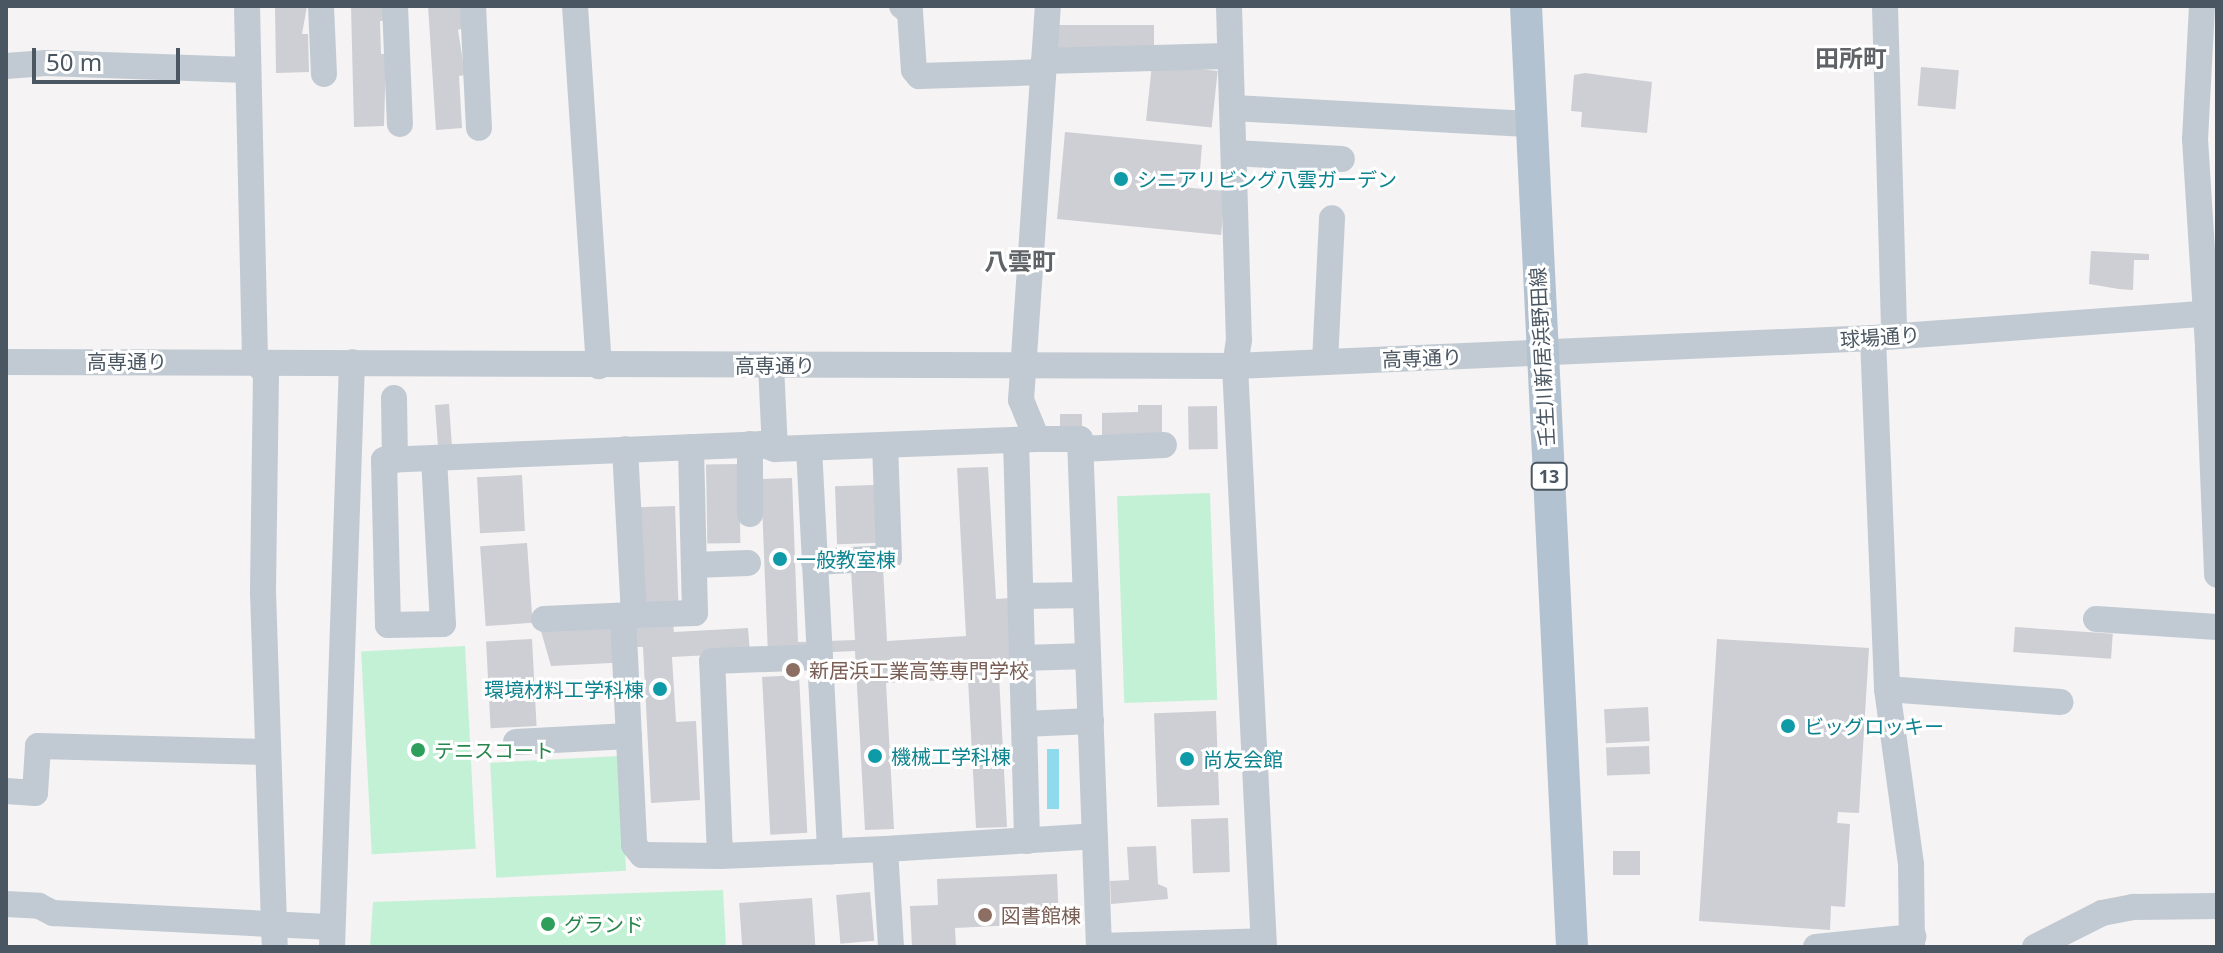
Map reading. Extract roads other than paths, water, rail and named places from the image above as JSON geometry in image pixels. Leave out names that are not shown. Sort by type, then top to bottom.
[{"type":"main road","name":"壬生川新居浜野田線","points":[[1526,6],[1572,947]]},
{"type":"street","points":[[247,6],[255,360],[266,374],[265,752],[274,936]]},
{"type":"street","points":[[321,6],[324,74]]},
{"type":"street","points":[[395,6],[400,124]]},
{"type":"street","points":[[473,6],[479,128]]},
{"type":"street","points":[[575,6],[599,366]]},
{"type":"street","points":[[902,6],[910,12],[914,70],[919,76],[1227,56]]},
{"type":"street","points":[[1027,841],[1021,596],[1026,440],[1021,400],[1048,6]]},
{"type":"street","points":[[434,458],[443,624],[388,625],[384,460],[691,447],[809,448],[1080,439],[1099,946],[1263,944],[1235,366],[1233,108],[1227,56],[1229,6]]},
{"type":"street","points":[[1816,947],[1913,942],[1911,865],[1887,689],[1883,337],[1885,6]]},
{"type":"street","points":[[2202,6],[2194,104],[2211,313],[2217,575]]},
{"type":"street","points":[[6,66],[46,63],[247,70]]},
{"type":"street","points":[[1233,108],[1531,124]]},
{"type":"street","points":[[1234,153],[1342,159]]},
{"type":"street","points":[[1325,362],[1332,218]]},
{"type":"street","name":"球場通り","points":[[1543,354],[1883,337],[2211,313]]},
{"type":"street","name":"高専通り","points":[[6,362],[255,360],[599,366],[1235,366],[1543,354]]},
{"type":"street","points":[[6,904],[39,906],[53,913],[274,936],[332,937],[352,362]]},
{"type":"street","points":[[750,514],[763,447],[771,365]]},
{"type":"street","points":[[394,398],[395,460]]},
{"type":"street","points":[[814,562],[889,558],[885,445]]},
{"type":"street","points":[[1081,449],[1164,445]]},
{"type":"street","points":[[544,619],[695,613],[691,447]]},
{"type":"street","points":[[809,448],[830,851]]},
{"type":"street","points":[[625,449],[629,736],[634,845],[642,855],[720,856],[1095,836]]},
{"type":"street","points":[[694,565],[748,563]]},
{"type":"street","points":[[1021,596],[1086,595]]},
{"type":"street","points":[[2096,619],[2217,627]]},
{"type":"street","points":[[1022,658],[1088,656]]},
{"type":"street","points":[[720,856],[712,661],[820,657]]},
{"type":"street","points":[[1887,689],[2061,702]]},
{"type":"street","points":[[1024,724],[1091,721]]},
{"type":"street","points":[[516,742],[629,736]]},
{"type":"street","points":[[6,791],[35,793],[38,746],[265,752]]},
{"type":"street","points":[[885,849],[891,947]]},
{"type":"street","points":[[2035,947],[2102,913],[2133,907],[2217,906]]},
{"type":"water","points":[[1047,749],[1059,749],[1059,809],[1047,809]]},
{"type":"place","name":"シニアリビング八雲ガーデン","points":[[1121,179]]},
{"type":"place","name":"一般教室棟","points":[[780,559]]},
{"type":"place","name":"新居浜工業高等専門学校","points":[[793,670]]},
{"type":"place","name":"環境材料工学科棟","points":[[660,689]]},
{"type":"place","name":"ビッグロッキー","points":[[1788,726]]},
{"type":"place","name":"テニスコート","points":[[418,750]]},
{"type":"place","name":"機械工学科棟","points":[[875,756]]},
{"type":"place","name":"尚友会館","points":[[1187,759]]},
{"type":"place","name":"図書館棟","points":[[985,915]]},
{"type":"place","name":"グランド","points":[[548,924]]},
{"type":"district","name":"田所町","points":[[1851,58]]},
{"type":"district","name":"八雲町","points":[[1020,261]]}]
